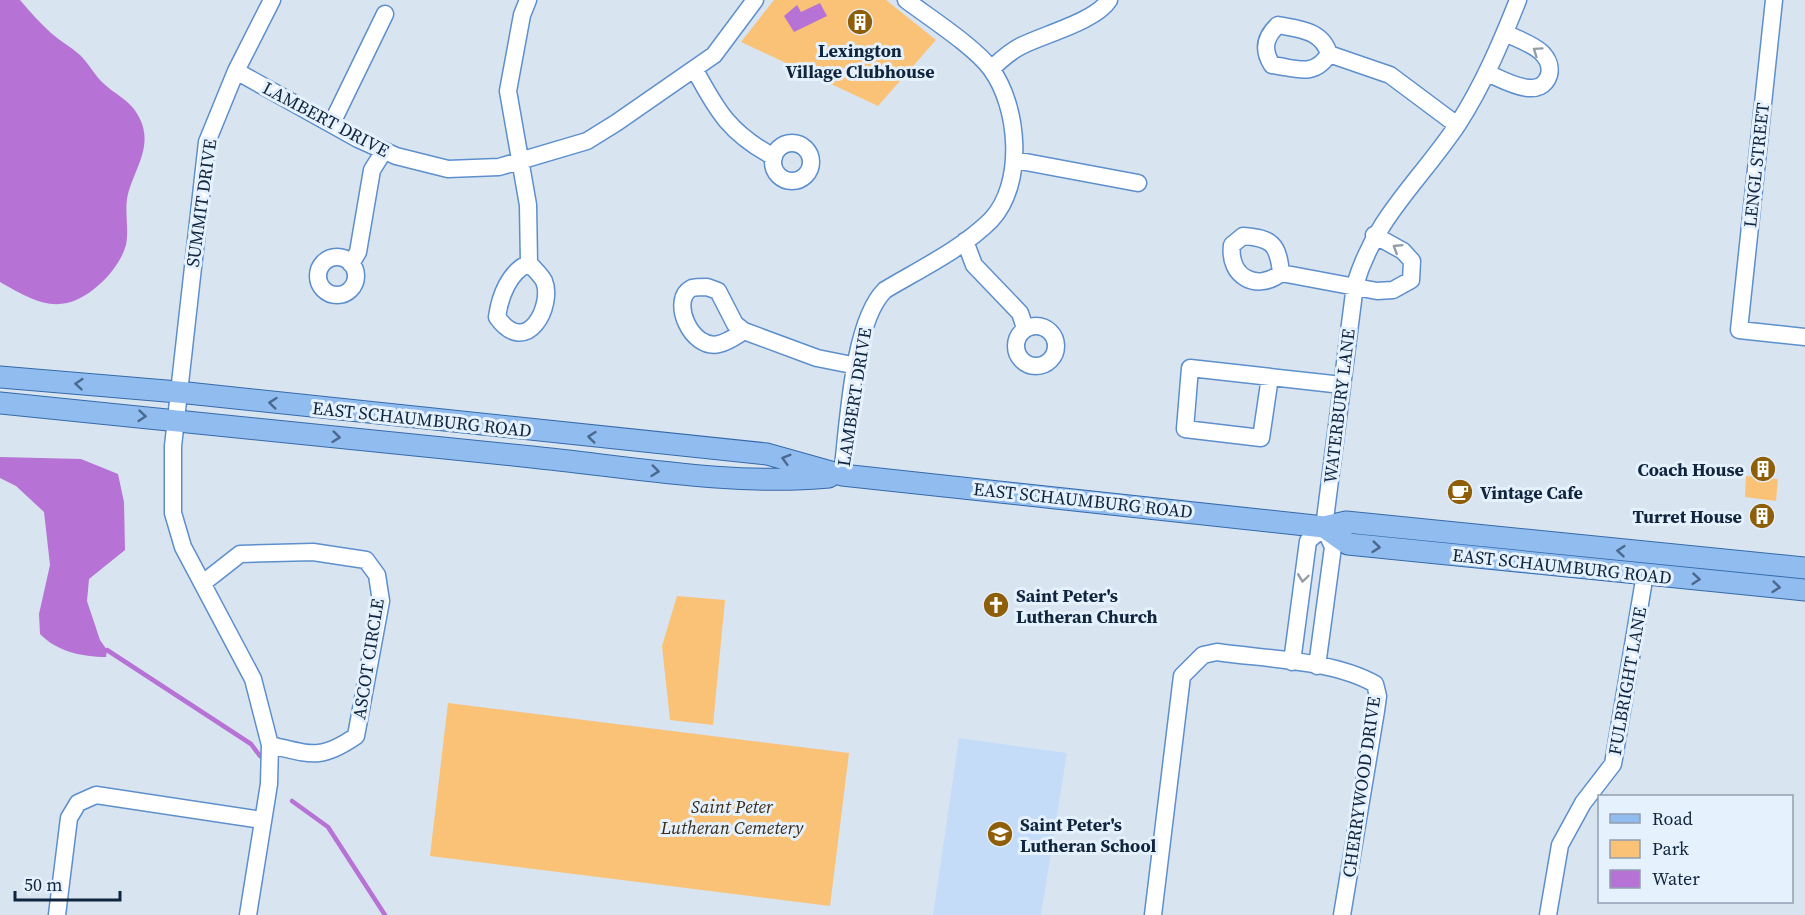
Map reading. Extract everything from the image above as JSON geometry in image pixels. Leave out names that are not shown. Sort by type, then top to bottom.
[{"type":"main road","name":"EAST SCHAUMBURG ROAD","points":[[0,377],[178,392],[767,454],[842,475],[1324,526],[1346,522],[1805,568]]},
{"type":"main road","name":"EAST SCHAUMBURG ROAD","points":[[0,403],[781,482],[842,475]]},
{"type":"main road","name":"EAST SCHAUMBURG ROAD","points":[[1324,526],[1348,544],[1805,590]]},
{"type":"street","name":"SUMMIT DRIVE","points":[[248,915],[269,784],[270,745],[253,679],[183,547],[173,513],[178,392],[207,142],[236,71],[272,0]]},
{"type":"street","name":"LAMBERT DRIVE","points":[[236,71],[384,151],[419,163],[448,169],[473,170],[520,162],[587,141],[714,55],[755,0]]},
{"type":"street","name":"LAMBERT DRIVE","points":[[842,475],[856,366],[867,318],[874,301],[885,290],[965,241],[992,219],[1003,202],[1015,160],[1010,115],[991,69],[952,34],[906,0]]},
{"type":"street","points":[[991,69],[1020,46],[1100,12],[1110,0]]},
{"type":"street","name":"WATERBURY LANE","points":[[1317,666],[1333,547],[1324,526],[1355,285],[1374,235],[1457,124],[1487,73],[1518,0]]},
{"type":"street","name":"LENGL STREET","points":[[1774,0],[1739,330],[1805,337]]},
{"type":"street","points":[[522,2],[508,91],[528,205],[528,263]]},
{"type":"street","points":[[332,123],[384,14]]},
{"type":"street","points":[[1487,73],[1523,88],[1535,88],[1544,83],[1548,77],[1550,69],[1540,51],[1505,33]]},
{"type":"street","points":[[1329,54],[1390,75],[1457,124]]},
{"type":"street","points":[[695,70],[727,123],[748,142],[774,157]]},
{"type":"street","points":[[351,264],[358,252],[372,170],[384,151]]},
{"type":"street","points":[[1015,160],[1138,183]]},
{"type":"street","points":[[1281,273],[1355,285],[1377,291],[1393,290],[1412,280],[1412,261],[1403,251],[1374,235]]},
{"type":"street","points":[[965,241],[974,265],[1020,313],[1025,328]]},
{"type":"street","points":[[744,331],[817,358],[856,366]]},
{"type":"street","points":[[1270,377],[1261,438],[1185,429],[1190,368],[1342,385]]},
{"type":"street","name":"WATERBURY LANE","points":[[1292,662],[1308,541],[1324,526]]},
{"type":"street","name":"ASCOT CIRCLE","points":[[203,583],[240,554],[313,552],[366,560],[377,575],[381,601],[356,736],[338,749],[316,755],[270,745]]},
{"type":"street","name":"FULBRIGHT LANE","points":[[1548,915],[1560,845],[1582,803],[1613,764],[1645,574]]},
{"type":"street","name":"CHERRYWOOD DRIVE","points":[[1153,915],[1182,676],[1203,656],[1217,652],[1359,674],[1375,684],[1378,696],[1342,915]]},
{"type":"street","points":[[57,915],[69,818],[78,803],[96,795],[262,820]]},
{"type":"shaded area","name":"Saint Peter's Lutheran School","points":[[959,738],[1067,753],[1041,915],[933,915]]},
{"type":"green space","points":[[774,0],[886,0],[936,40],[878,106],[741,42]]},
{"type":"green space","points":[[1746,476],[1778,479],[1776,501],[1745,497]]},
{"type":"green space","points":[[677,596],[725,600],[713,725],[670,720],[662,646]]},
{"type":"green space","name":"Saint Peter Lutheran Cemetery","points":[[448,703],[849,753],[830,906],[430,856]]},
{"type":"water","points":[[0,0],[20,0],[51,33],[86,61],[105,85],[131,106],[143,128],[144,149],[127,199],[127,239],[122,255],[113,270],[88,294],[63,304],[51,304],[27,297],[0,282]]},
{"type":"water","points":[[820,3],[827,16],[794,32],[784,16],[797,5],[801,12]]},
{"type":"water","points":[[0,457],[81,459],[118,474],[124,502],[125,550],[89,579],[87,601],[100,640],[107,650],[106,657],[70,652],[54,645],[40,634],[39,614],[50,565],[44,512],[16,486],[0,478]]},
{"type":"waterway","points":[[107,650],[251,744],[260,756]]},
{"type":"waterway","points":[[292,801],[328,827],[385,915]]},
{"type":"place","name":"Lexington Village Clubhouse","points":[[860,22]]},
{"type":"place","name":"Coach House","points":[[1763,469]]},
{"type":"place","name":"Vintage Cafe","points":[[1460,492]]},
{"type":"place","name":"Turret House","points":[[1762,516]]},
{"type":"place","name":"Saint Peter's Lutheran Church","points":[[996,605]]},
{"type":"place","name":"Saint Peter's Lutheran School","points":[[1000,834]]}]
